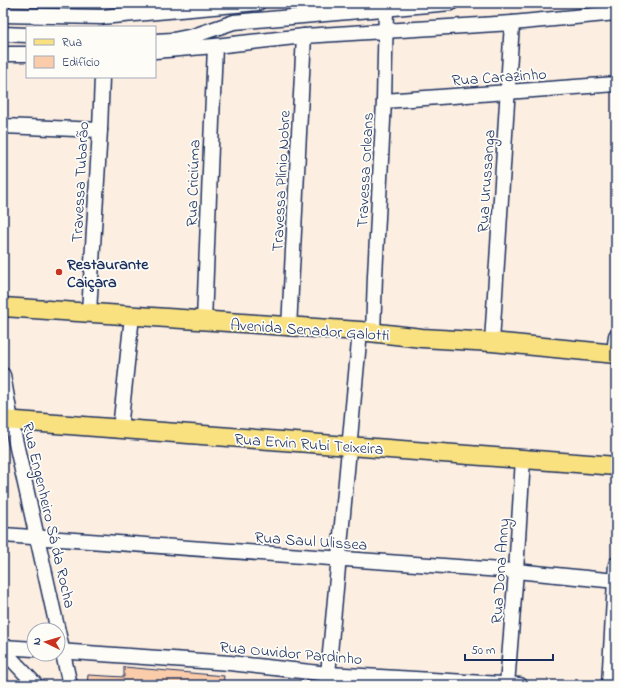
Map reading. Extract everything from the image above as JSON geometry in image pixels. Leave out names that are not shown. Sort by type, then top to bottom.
[{"type":"main road","name":"Avenida Senador Galotti","points":[[3,307],[88,312],[289,328],[367,332],[422,338],[615,348]]},
{"type":"main road","name":"Rua Ervin Rubi Teixeira","points":[[7,421],[616,466]]},
{"type":"street","points":[[3,15],[101,17],[258,3]]},
{"type":"street","points":[[156,41],[173,40],[193,36],[234,22],[386,10],[451,3]]},
{"type":"street","name":"Travessa Orleans","points":[[327,679],[349,446],[375,276],[387,31],[386,10]]},
{"type":"street","points":[[156,51],[304,36],[512,23],[616,13]]},
{"type":"street","name":"Rua Urussanga","points":[[492,342],[512,23]]},
{"type":"street","points":[[3,34],[26,35]]},
{"type":"street","name":"Travessa Plínio Nobre","points":[[289,328],[304,36]]},
{"type":"street","name":"Rua Criciúma","points":[[204,321],[215,46]]},
{"type":"street","points":[[3,54],[26,54]]},
{"type":"street","name":"Travessa Tubarão","points":[[88,312],[102,78]]},
{"type":"street","name":"Rua Carazinho","points":[[384,101],[616,84]]},
{"type":"street","points":[[3,126],[100,130]]},
{"type":"street","points":[[120,429],[132,316]]},
{"type":"street","name":"Rua Engenheiro Sá da Rocha","points":[[3,375],[7,421],[38,537],[54,622]]},
{"type":"street","name":"Rua Dona Anny","points":[[512,685],[516,572],[523,459]]},
{"type":"street","name":"Rua Saul Ulissea","points":[[3,535],[338,558],[615,581]]},
{"type":"street","points":[[609,685],[616,564]]},
{"type":"street","points":[[3,648],[26,649]]},
{"type":"street","points":[[3,648],[36,685]]},
{"type":"street","name":"Rua Ouvidor Pardinho","points":[[66,651],[230,664],[327,679],[512,685]]},
{"type":"street","name":"Rua Engenheiro Sá da Rocha","points":[[63,662],[70,685]]},
{"type":"building","points":[[124,667],[224,676],[223,685],[87,685],[88,675],[124,677]]},
{"type":"place","name":"Restaurante Caiçara","points":[[59,272]]}]
